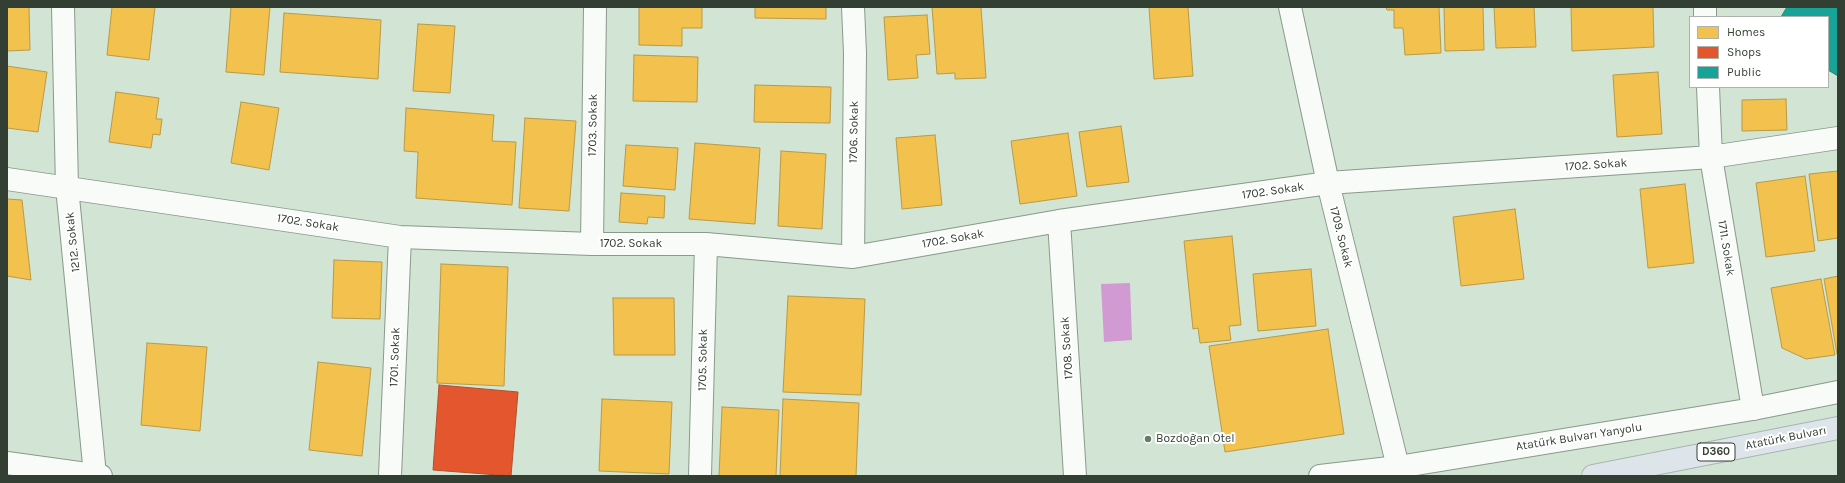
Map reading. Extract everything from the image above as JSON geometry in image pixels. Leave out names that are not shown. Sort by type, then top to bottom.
[{"type":"highway","name":"Atatürk Bulvarı","points":[[1594,476],[1838,428]]},
{"type":"street","name":"1212. Sokak","points":[[62,7],[68,187],[98,476]]},
{"type":"street","name":"1703. Sokak","points":[[592,244],[594,7]]},
{"type":"street","name":"1706. Sokak","points":[[853,7],[855,53],[853,257]]},
{"type":"street","name":"1709. Sokak","points":[[1290,7],[1328,184],[1398,467]]},
{"type":"street","name":"1711. Sokak","points":[[1708,88],[1711,157],[1753,409]]},
{"type":"street","name":"1702. Sokak","points":[[7,179],[400,237],[592,244],[706,244],[853,257],[1059,221],[1328,184],[1711,157],[1838,138]]},
{"type":"street","name":"1708. Sokak","points":[[1059,221],[1075,476]]},
{"type":"street","name":"1701. Sokak","points":[[390,476],[400,237]]},
{"type":"street","name":"1705. Sokak","points":[[700,476],[706,244]]},
{"type":"street","name":"Atatürk Bulvarı Yanyolu","points":[[1320,476],[1398,467],[1753,409],[1838,392]]},
{"type":"street","points":[[7,464],[98,476]]},
{"type":"shaded area","points":[[1130,283],[1132,340],[1104,342],[1101,284]]},
{"type":"building: Homes","points":[[7,7],[29,7],[30,50],[7,51]]},
{"type":"building: Homes","points":[[112,7],[155,7],[149,60],[107,55]]},
{"type":"building: Homes","points":[[231,7],[270,7],[264,75],[226,72]]},
{"type":"building: Homes","points":[[639,7],[702,7],[702,28],[682,28],[682,46],[639,45]]},
{"type":"building: Homes","points":[[755,7],[826,7],[826,19],[755,18]]},
{"type":"building: Homes","points":[[932,7],[981,7],[986,78],[955,79],[955,73],[937,74]]},
{"type":"building: Homes","points":[[1149,7],[1188,7],[1193,76],[1154,79]]},
{"type":"building: Homes","points":[[1386,7],[1439,7],[1441,53],[1405,55],[1403,28],[1394,28],[1394,10],[1387,10]]},
{"type":"building: Homes","points":[[1444,7],[1483,7],[1484,50],[1445,51]]},
{"type":"building: Homes","points":[[1494,7],[1534,7],[1536,47],[1496,48]]},
{"type":"building: Homes","points":[[1571,7],[1653,7],[1654,47],[1572,51]]},
{"type":"building: Homes","points":[[284,13],[381,20],[378,79],[280,72]]},
{"type":"building: Homes","points":[[927,15],[930,54],[916,55],[918,78],[888,80],[884,17]]},
{"type":"building: Homes","points":[[418,24],[455,26],[450,93],[413,91]]},
{"type":"building: Homes","points":[[634,55],[698,57],[697,102],[633,101]]},
{"type":"building: Homes","points":[[7,66],[47,72],[38,132],[7,128]]},
{"type":"building: Homes","points":[[1658,72],[1662,134],[1617,137],[1613,75]]},
{"type":"building: Homes","points":[[755,85],[831,87],[830,123],[754,122]]},
{"type":"building: Homes","points":[[116,92],[159,98],[156,119],[162,119],[160,135],[153,134],[151,148],[109,142]]},
{"type":"building: Homes","points":[[1786,99],[1787,130],[1742,131],[1742,100]]},
{"type":"building: Homes","points":[[241,102],[279,108],[269,170],[231,163]]},
{"type":"building: Homes","points":[[406,108],[494,115],[492,141],[516,142],[512,205],[416,198],[418,152],[404,151]]},
{"type":"building: Homes","points":[[525,118],[576,121],[569,211],[519,208]]},
{"type":"building: Homes","points":[[1121,126],[1129,182],[1087,187],[1079,132]]},
{"type":"building: Homes","points":[[1068,133],[1077,196],[1020,204],[1011,141]]},
{"type":"building: Homes","points":[[935,135],[942,205],[902,209],[896,138]]},
{"type":"building: Homes","points":[[695,143],[760,148],[755,224],[689,219]]},
{"type":"building: Homes","points":[[626,145],[678,148],[675,190],[623,186]]},
{"type":"building: Homes","points":[[781,151],[826,154],[822,229],[778,226]]},
{"type":"building: Homes","points":[[1838,171],[1838,238],[1818,241],[1809,174]]},
{"type":"building: Homes","points":[[1805,176],[1815,251],[1766,257],[1756,183]]},
{"type":"building: Homes","points":[[1685,184],[1694,263],[1648,268],[1640,189]]},
{"type":"building: Homes","points":[[621,193],[665,196],[664,218],[648,217],[647,224],[619,222]]},
{"type":"building: Homes","points":[[7,199],[22,200],[31,280],[7,276]]},
{"type":"building: Homes","points":[[1515,209],[1524,279],[1461,286],[1453,217]]},
{"type":"building: Homes","points":[[1232,236],[1241,325],[1229,326],[1231,340],[1200,343],[1198,328],[1193,329],[1184,241]]},
{"type":"building: Homes","points":[[334,260],[382,262],[380,319],[332,318]]},
{"type":"building: Homes","points":[[441,264],[508,267],[504,386],[437,383]]},
{"type":"building: Homes","points":[[1311,269],[1316,326],[1258,331],[1253,274]]},
{"type":"building: Homes","points":[[1838,276],[1838,354],[1837,354],[1824,279]]},
{"type":"building: Homes","points":[[1821,279],[1835,355],[1806,359],[1782,348],[1771,288]]},
{"type":"building: Homes","points":[[788,296],[865,299],[861,395],[783,392]]},
{"type":"building: Homes","points":[[613,298],[674,298],[675,355],[614,355]]},
{"type":"building: Homes","points":[[1328,329],[1344,434],[1225,452],[1209,346]]},
{"type":"building: Homes","points":[[147,343],[207,347],[200,431],[141,425]]},
{"type":"building: Homes","points":[[318,362],[371,368],[362,456],[309,450]]},
{"type":"building: Homes","points":[[602,399],[672,402],[669,474],[599,471]]},
{"type":"building: Homes","points":[[783,399],[859,403],[856,476],[780,476]]},
{"type":"building: Homes","points":[[722,407],[779,410],[776,476],[719,476]]},
{"type":"building: Shops","points":[[439,385],[518,392],[511,476],[433,470]]},
{"type":"building: Public","points":[[1787,7],[1838,7],[1838,76],[1829,71],[1829,16],[1782,16]]},
{"type":"place","name":"Bozdoğan Otel","points":[[1148,439]]}]
